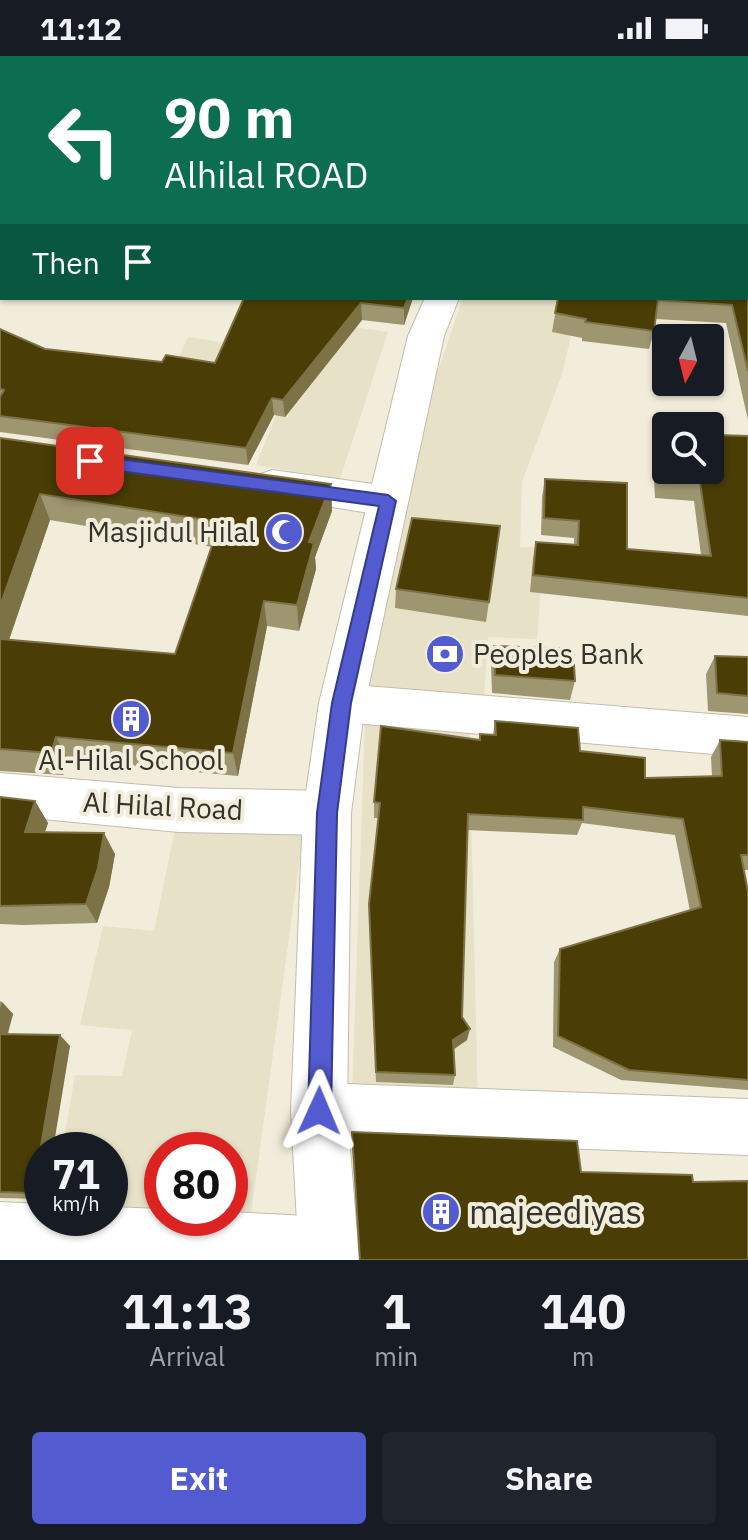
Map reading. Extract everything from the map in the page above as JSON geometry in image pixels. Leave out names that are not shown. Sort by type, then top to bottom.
[{"type":"main road","points":[[0,1232],[329,1254],[319,1111],[327,813],[342,703],[426,336],[441,300]]},
{"type":"main road","points":[[233,480],[388,501]]},
{"type":"main road","points":[[342,703],[748,737]]},
{"type":"main road","name":"Al Hilal Road","points":[[0,794],[179,810],[327,813]]},
{"type":"main road","points":[[319,1111],[748,1127]]},
{"type":"shaded area","points":[[462,300],[580,300],[562,374],[522,482],[520,547],[544,547],[537,639],[488,637],[484,700],[367,688],[425,408]]},
{"type":"shaded area","points":[[240,310],[388,332],[340,479],[256,465],[290,380],[176,362],[188,337],[226,343]]},
{"type":"shaded area","points":[[365,720],[469,729],[478,1105],[352,1095]]},
{"type":"shaded area","points":[[179,810],[305,821],[250,1222],[248,1132],[144,1132],[144,1219],[128,1219],[128,1132],[65,1132],[75,1075],[122,1076],[132,1030],[80,1025],[103,926],[154,931]]},
{"type":"building","points":[[243,300],[407,300],[404,308],[361,303],[283,400],[272,398],[246,448],[0,416],[0,397],[4,390],[0,389],[0,329],[45,349],[162,362],[166,355],[215,363]]},
{"type":"building","points":[[558,300],[658,300],[652,331],[585,322],[586,319],[555,313]]},
{"type":"building","points":[[658,300],[748,300],[748,371],[732,305]]},
{"type":"building","points":[[724,435],[748,436],[748,598],[533,575],[536,542],[578,545],[579,521],[544,518],[545,479],[627,483],[627,549],[711,556],[700,484],[724,484]]},
{"type":"building","points":[[0,438],[331,484],[309,542],[314,543],[297,605],[264,601],[233,753],[56,737],[51,753],[0,749],[0,639],[175,654],[220,522],[40,494],[0,606]]},
{"type":"building","points":[[412,518],[500,526],[489,602],[396,589]]},
{"type":"building","points":[[494,646],[573,649],[575,681],[495,675]]},
{"type":"building","points":[[715,656],[748,657],[748,696],[717,693]]},
{"type":"building","points":[[495,721],[578,728],[580,751],[645,758],[645,778],[722,776],[720,740],[748,742],[748,855],[741,855],[748,892],[748,1080],[629,1070],[558,1036],[560,949],[701,907],[683,819],[583,807],[583,820],[468,814],[462,1017],[470,1029],[453,1040],[455,1075],[376,1072],[369,904],[380,803],[374,802],[381,726],[480,740],[480,734],[496,735]]},
{"type":"building","points":[[0,797],[35,801],[25,832],[104,833],[98,868],[86,904],[0,906]]},
{"type":"building","points":[[0,1034],[60,1035],[43,1132],[24,1132],[24,1193],[0,1192]]},
{"type":"building","points":[[352,1132],[577,1141],[581,1172],[692,1175],[693,1182],[748,1181],[748,1260],[360,1260]]},
{"type":"place","name":"Masjidul Hilal","points":[[284,532]]},
{"type":"place","name":"Peoples Bank","points":[[445,654]]},
{"type":"place","name":"Al-Hilal School","points":[[131,719]]},
{"type":"place","name":"majeediyas","points":[[441,1212]]},
{"type":"route","points":[[90,461],[388,501],[342,703],[327,813],[319,1111]]}]
